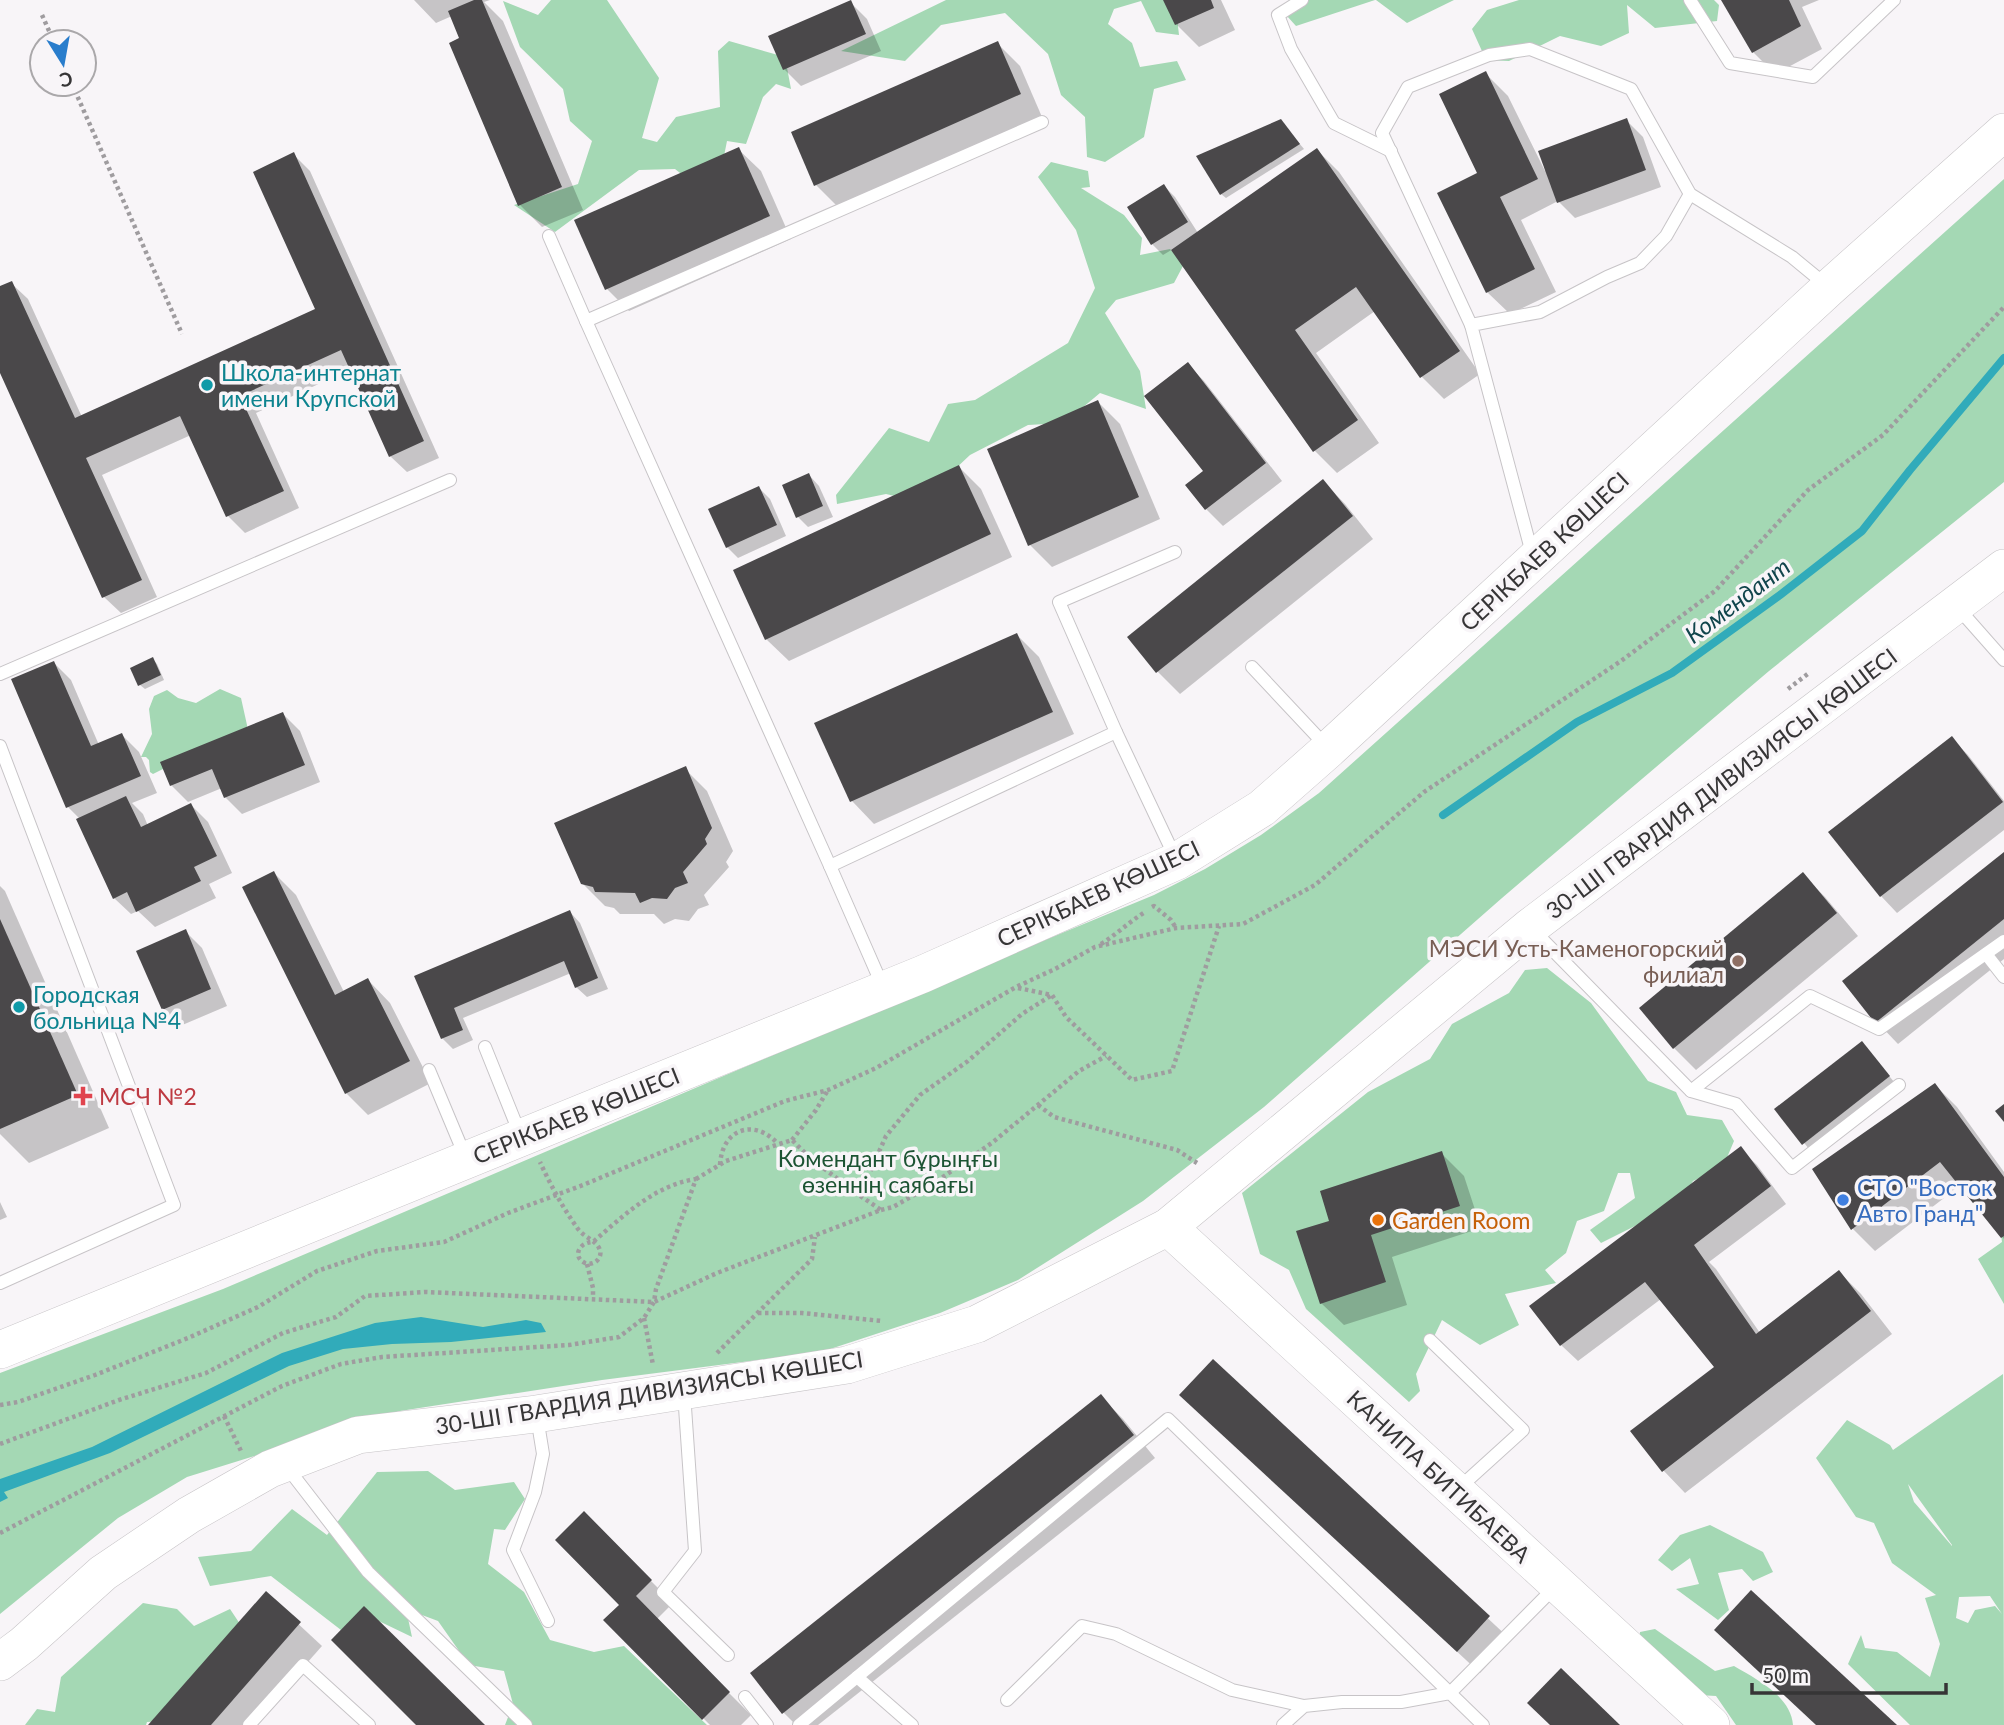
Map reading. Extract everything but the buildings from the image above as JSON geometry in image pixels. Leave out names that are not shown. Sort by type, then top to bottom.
[{"type":"street","name":"СЕРІКБАЕВ КӨШЕСІ","points":[[0,1350],[884,990],[1177,861],[1262,808],[1329,750],[1829,288],[2004,132]]},
{"type":"street","name":"30-ШІ ГВАРДИЯ ДИВИЗИЯСЫ КӨШЕСІ","points":[[0,1678],[12,1653],[103,1573],[189,1515],[270,1469],[358,1435],[537,1413],[847,1365],[977,1324],[1168,1227],[1530,927],[2004,568]]},
{"type":"street","name":"КАНИПА БИТИБАЕВА","points":[[1168,1227],[1711,1725]]},
{"type":"lane","points":[[1302,0],[1278,15],[1291,49],[1334,123],[1391,151]]},
{"type":"lane","points":[[1690,0],[1730,63],[1813,77],[1894,0]]},
{"type":"lane","points":[[1534,561],[1471,325],[1382,134],[1408,87],[1489,55],[1530,49],[1631,89],[1690,194],[1792,257],[1829,288]]},
{"type":"lane","points":[[586,321],[1042,122]]},
{"type":"lane","points":[[1471,325],[1540,312],[1640,263],[1666,236],[1690,194]]},
{"type":"lane","points":[[549,236],[884,990]]},
{"type":"lane","points":[[0,674],[450,480]]},
{"type":"lane","points":[[1175,552],[1059,601],[1116,732],[1177,861]]},
{"type":"lane","points":[[1955,605],[2004,660]]},
{"type":"lane","points":[[1252,667],[1329,750]]},
{"type":"lane","points":[[830,866],[1116,732]]},
{"type":"lane","points":[[0,746],[174,1205],[0,1283]]},
{"type":"lane","points":[[1530,927],[1692,1091],[1736,1104],[1791,1168],[1899,1085]]},
{"type":"lane","points":[[1692,1091],[1810,996],[1879,1029],[2004,941]]},
{"type":"lane","points":[[1986,954],[2004,977]]},
{"type":"lane","points":[[485,1046],[522,1137]]},
{"type":"lane","points":[[429,1070],[467,1160]]},
{"type":"lane","points":[[1430,1340],[1523,1430],[1456,1491]]},
{"type":"lane","points":[[684,1391],[695,1551],[663,1592],[728,1655]]},
{"type":"lane","points":[[537,1413],[543,1454],[536,1492],[513,1550],[548,1621]]},
{"type":"lane","points":[[799,1725],[1168,1419],[1483,1725]]},
{"type":"lane","points":[[284,1464],[368,1572],[526,1725]]},
{"type":"lane","points":[[1007,1700],[1082,1626],[1116,1634],[1232,1690],[1304,1706],[1342,1702],[1401,1702],[1450,1693],[1557,1584]]},
{"type":"lane","points":[[249,1725],[303,1665],[369,1725]]},
{"type":"lane","points":[[857,1677],[912,1725]]},
{"type":"lane","points":[[745,1697],[767,1725]]},
{"type":"lane","points":[[1283,1725],[1304,1706]]},
{"type":"path","points":[[42,15],[48,28]]},
{"type":"path","points":[[78,98],[182,334]]},
{"type":"path","points":[[1095,947],[1176,928],[1243,924],[1315,885],[1424,792],[1621,661],[1715,591],[1808,489],[1883,435],[2004,307]]},
{"type":"path","points":[[0,1405],[18,1402],[95,1375],[188,1338],[258,1307],[317,1271],[377,1251],[444,1242],[508,1213],[583,1185],[752,1114],[785,1101],[828,1090],[876,1068],[1016,988],[1095,947],[1116,935],[1130,921],[1154,906],[1171,920],[1176,928]]},
{"type":"path","points":[[1016,988],[1052,995],[1066,1017],[1132,1080],[1172,1071],[1219,926]]},
{"type":"path","points":[[856,1192],[870,1172],[886,1136],[920,1095],[968,1061],[1022,1014],[1052,995]]},
{"type":"path","points":[[0,1444],[119,1400],[206,1373],[283,1333],[336,1317],[365,1296],[425,1292],[654,1302],[717,1273],[892,1207],[933,1184],[993,1142],[1079,1071],[1106,1056]]},
{"type":"path","points":[[593,1242],[643,1200],[680,1181],[696,1179],[720,1164],[792,1140],[828,1090]]},
{"type":"path","points":[[1038,1105],[1054,1117],[1177,1150],[1198,1163],[1187,1171]]},
{"type":"path","points":[[720,1164],[726,1141],[735,1133],[747,1129],[759,1130],[770,1135],[778,1144]]},
{"type":"path","points":[[792,1140],[809,1157],[881,1210]]},
{"type":"path","points":[[0,1533],[282,1386],[341,1364],[382,1357],[569,1345],[619,1337],[644,1318],[654,1302],[656,1289],[696,1179]]},
{"type":"path","points":[[587,1242],[593,1242],[601,1251],[600,1256],[597,1261],[587,1264],[582,1261],[579,1250],[587,1242]]},
{"type":"path","points":[[587,1264],[593,1298]]},
{"type":"path","points":[[757,1313],[802,1313],[891,1322]]},
{"type":"path","points":[[644,1318],[653,1368]]},
{"type":"path","points":[[224,1416],[242,1453]]},
{"type":"green space","points":[[551,0],[607,0],[659,78],[642,138],[657,142],[676,117],[720,107],[718,51],[729,41],[785,57],[791,89],[776,84],[763,97],[746,144],[727,141],[720,176],[694,184],[675,169],[639,170],[555,232],[514,205],[578,184],[592,141],[570,121],[563,89],[520,47],[503,1],[538,15]]},
{"type":"green space","points":[[946,0],[1175,0],[1179,35],[1156,32],[1141,1],[1114,9],[1108,24],[1132,43],[1140,67],[1177,61],[1186,80],[1154,89],[1144,137],[1105,162],[1087,157],[1085,117],[1061,95],[1048,54],[1005,13],[941,25],[905,61],[841,51]]},
{"type":"green space","points":[[1289,0],[1375,0],[1296,26],[1287,16]]},
{"type":"green space","points":[[1376,0],[1454,0],[1407,23]]},
{"type":"green space","points":[[1519,0],[1714,0],[1719,5],[1717,21],[1655,28],[1627,5],[1629,33],[1601,46],[1560,36],[1509,61],[1486,60],[1472,29],[1487,10]]},
{"type":"green space","points":[[1051,162],[1088,171],[1090,187],[1081,188],[1124,215],[1142,238],[1140,255],[1170,249],[1184,264],[1174,283],[1116,300],[1105,313],[1140,371],[1146,409],[1100,393],[1064,423],[1028,425],[970,455],[920,502],[886,494],[837,504],[836,495],[889,428],[929,442],[948,404],[975,400],[1068,343],[1095,288],[1076,230],[1038,177]]},
{"type":"green space","name":"Комендант бұрыңғы өзеннің саябағы","points":[[2004,179],[2004,482],[1769,671],[1502,898],[1264,1107],[1143,1201],[1018,1280],[940,1313],[821,1352],[602,1380],[400,1411],[187,1477],[118,1518],[0,1614],[0,1373],[223,1289],[1154,895],[1205,869],[1261,835],[1319,793]]},
{"type":"green space","points":[[220,689],[241,698],[247,725],[246,743],[171,765],[153,774],[150,772],[149,760],[141,757],[152,734],[149,709],[154,696],[167,690],[178,698],[196,703]]},
{"type":"green space","points":[[1547,968],[1591,1003],[1648,1081],[1676,1092],[1687,1115],[1722,1120],[1734,1141],[1723,1167],[1693,1181],[1679,1204],[1601,1243],[1590,1230],[1635,1198],[1630,1173],[1618,1173],[1604,1211],[1577,1221],[1566,1253],[1545,1270],[1556,1283],[1505,1294],[1519,1325],[1480,1345],[1442,1320],[1416,1374],[1420,1391],[1409,1402],[1306,1309],[1289,1270],[1260,1254],[1242,1193],[1368,1092],[1430,1059],[1452,1024],[1509,993],[1525,970]]},
{"type":"green space","points":[[2004,1209],[2004,1304],[1978,1259],[2002,1242],[1998,1213]]},
{"type":"green space","points":[[2003,1374],[2004,1725],[1910,1725],[1848,1664],[1861,1635],[1865,1648],[1897,1652],[1930,1677],[1940,1644],[1925,1598],[1936,1595],[1892,1563],[1874,1523],[1856,1517],[1816,1458],[1847,1420],[1890,1445],[1893,1450]],"holes":[[[1908,1484],[1952,1545],[1952,1546],[1914,1502]],[[1990,1596],[2002,1614],[1995,1606],[1975,1610],[1968,1623],[1956,1618],[1959,1597]]]},
{"type":"green space","points":[[428,1471],[455,1490],[514,1482],[525,1499],[505,1530],[494,1529],[488,1564],[524,1592],[550,1640],[594,1652],[624,1646],[707,1725],[505,1725],[513,1704],[504,1671],[469,1665],[438,1621],[406,1609],[412,1637],[360,1612],[341,1630],[271,1576],[210,1586],[198,1557],[251,1551],[292,1509],[327,1535],[377,1472]]},
{"type":"green space","points":[[1710,1525],[1763,1552],[1773,1572],[1753,1581],[1742,1569],[1718,1573],[1729,1610],[1718,1620],[1676,1589],[1699,1584],[1690,1558],[1672,1571],[1658,1560],[1680,1535]]},
{"type":"green space","points":[[143,1603],[177,1609],[194,1626],[230,1609],[240,1624],[168,1721],[147,1722],[146,1725],[25,1725],[37,1709],[55,1712],[61,1677]]},
{"type":"green space","points":[[1655,1629],[1715,1671],[1734,1666],[1762,1683],[1786,1705],[1793,1725],[1736,1725],[1716,1696],[1663,1693],[1638,1658],[1640,1632]]},
{"type":"water","points":[[421,1317],[483,1327],[526,1320],[541,1323],[546,1332],[343,1349],[289,1366],[110,1453],[4,1492],[8,1498],[0,1502],[0,1479],[92,1447],[282,1353],[375,1323]]},
{"type":"waterway","name":"Комендант","points":[[1443,815],[1577,722],[1672,673],[1780,595],[1862,531],[2004,358]]},
{"type":"place","name":"Школа-интернат имени Крупской","points":[[207,385]]},
{"type":"place","name":"МЭСИ Усть-Каменогорский филиал","points":[[1738,961]]},
{"type":"place","name":"Городская больница №4","points":[[19,1007]]},
{"type":"place","name":"МСЧ №2","points":[[83,1096]]},
{"type":"place","name":"СТО \"Восток Авто Гранд\"","points":[[1843,1200]]},
{"type":"place","name":"Garden Room","points":[[1378,1220]]}]
